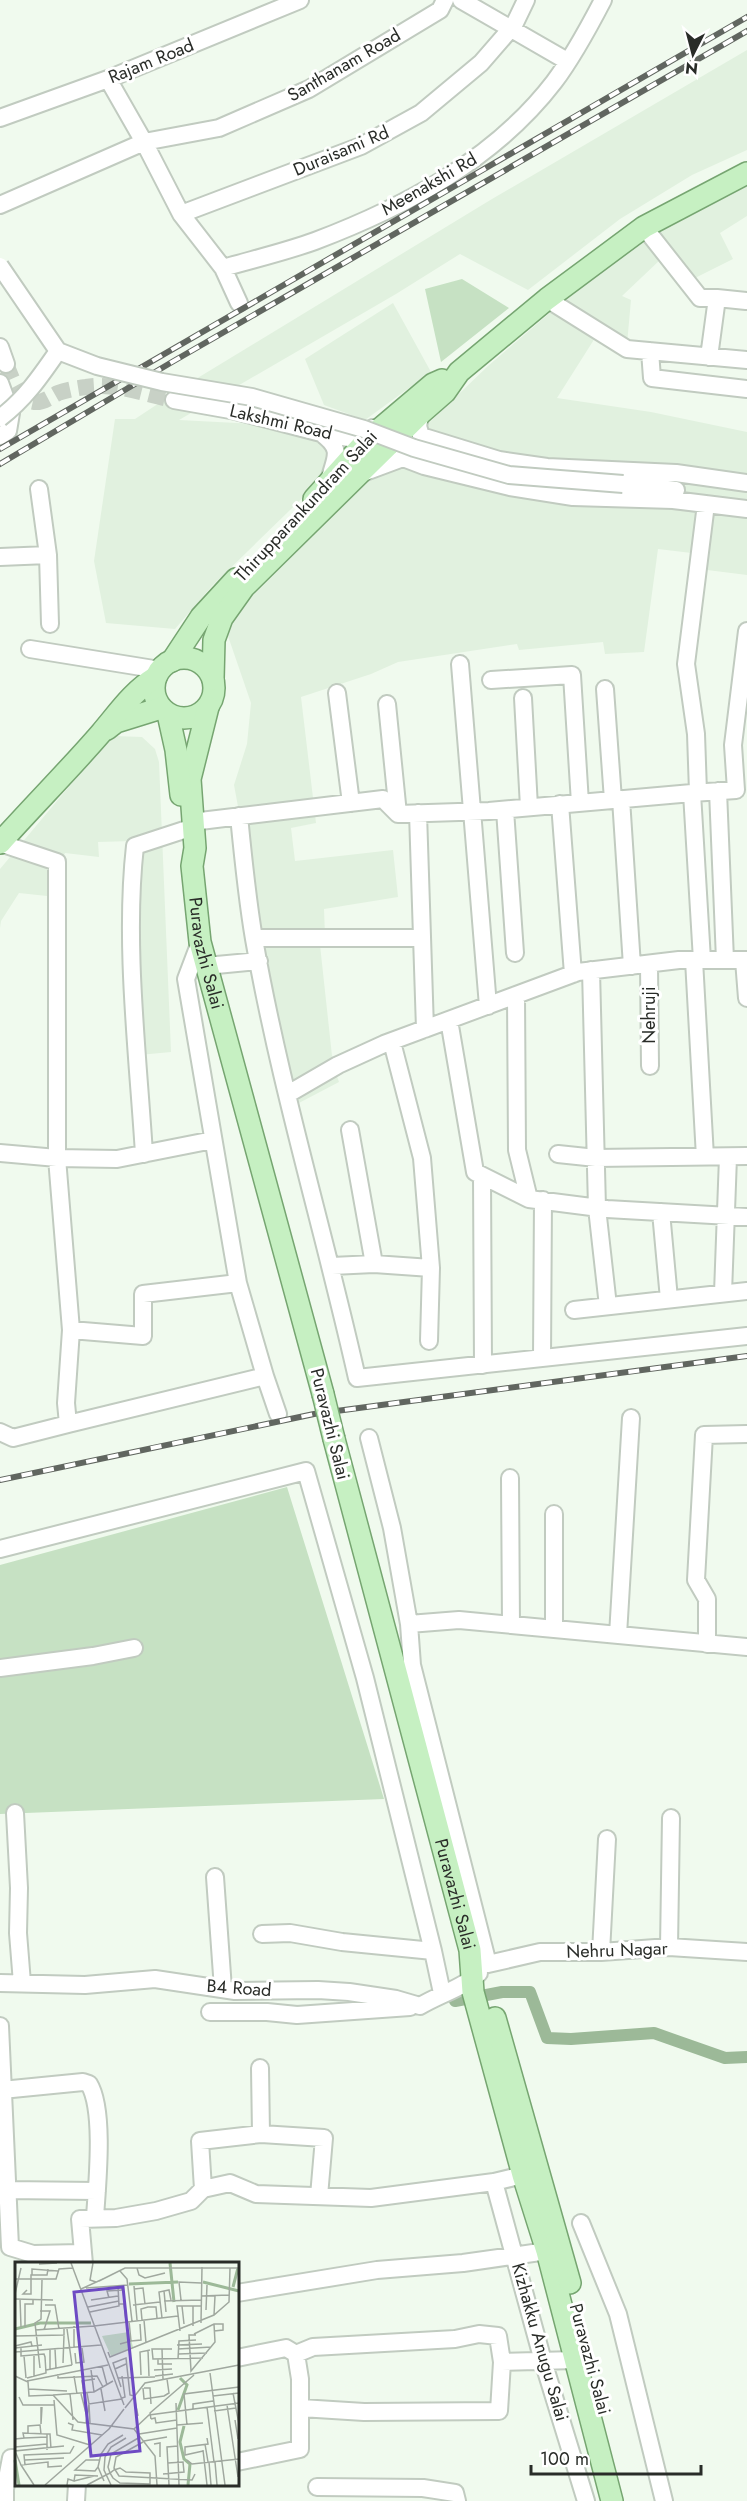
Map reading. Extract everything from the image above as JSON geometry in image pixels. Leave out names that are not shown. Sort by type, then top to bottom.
[{"type":"main road","name":"Thirupparankundram Salai","points":[[1,839],[101,732],[132,695],[163,669],[201,617],[379,429],[433,384],[459,372],[547,299],[644,227],[747,174]]},
{"type":"main road","name":"Thirupparankundram Salai","points":[[213,679],[214,640],[222,618],[244,587],[358,474],[412,433],[421,413],[445,392],[459,372]]},
{"type":"main road","points":[[182,658],[201,663],[213,679],[212,698],[207,707],[201,713],[184,718],[164,711],[154,693],[163,669],[182,658]]},
{"type":"main road","name":"Puravazhi Salai","points":[[188,826],[190,779],[207,707]]},
{"type":"main road","name":"Thirupparankundram Salai","points":[[101,732],[116,722],[164,711]]},
{"type":"main road","name":"Puravazhi Salai","points":[[164,711],[177,756],[188,826],[195,848],[192,866],[200,942],[206,966],[323,1394],[470,1950],[478,1994],[523,2175],[547,2251],[612,2501]]},
{"type":"main road","name":"Puravazhi Salai","points":[[478,1994],[556,2227],[627,2501]]},
{"type":"street","name":"Rajam Road","points":[[0,118],[108,79],[300,0]]},
{"type":"street","name":"Santhanam Road","points":[[0,205],[144,142],[219,128],[309,89],[440,10],[445,0]]},
{"type":"street","points":[[461,0],[567,61]]},
{"type":"street","name":"Duraisami Rd","points":[[181,214],[361,146],[421,113],[481,63],[511,28],[526,0]]},
{"type":"street","name":"Meenakshi Rd","points":[[223,268],[315,241],[406,200],[469,165],[506,134],[554,82],[603,0]]},
{"type":"street","points":[[108,79],[181,214],[223,268],[239,303]]},
{"type":"street","points":[[644,227],[700,298],[746,301]]},
{"type":"street","points":[[0,266],[58,351],[97,366],[152,379],[252,397],[364,429],[414,448],[509,475],[623,484],[747,499]]},
{"type":"street","points":[[709,357],[717,298]]},
{"type":"street","points":[[547,299],[627,350],[747,360]]},
{"type":"street","points":[[0,347],[6,364]]},
{"type":"street","points":[[0,418],[18,405],[30,392],[58,351]]},
{"type":"street","points":[[650,351],[652,378],[747,389]]},
{"type":"street","points":[[0,383],[10,413],[8,431],[0,436]]},
{"type":"street","name":"Lakshmi Road","points":[[174,400],[236,411],[321,433],[355,439],[370,428],[412,433],[499,460],[547,467],[676,473],[747,483]]},
{"type":"street","points":[[321,433],[333,442],[336,448],[328,485]]},
{"type":"street","points":[[358,474],[403,458],[510,487],[573,497],[673,500],[747,509]]},
{"type":"street","points":[[39,489],[48,555],[50,624]]},
{"type":"street","points":[[705,1157],[698,960],[696,734],[686,664],[706,504]]},
{"type":"street","points":[[0,557],[48,555]]},
{"type":"street","points":[[144,1154],[133,965],[132,872],[135,846],[188,826],[239,816],[383,799],[398,814],[505,810],[695,792],[742,790],[733,745],[746,657],[747,631]]},
{"type":"street","points":[[30,649],[163,669]]},
{"type":"street","points":[[460,664],[488,1006]]},
{"type":"street","points":[[491,680],[572,675],[580,803]]},
{"type":"street","name":"Nehruji","points":[[605,689],[617,799],[640,965],[650,1066]]},
{"type":"street","points":[[337,693],[351,803]]},
{"type":"street","points":[[522,698],[529,807]]},
{"type":"street","points":[[387,704],[398,814]]},
{"type":"street","points":[[718,791],[724,960]]},
{"type":"street","points":[[560,804],[584,976],[597,1208],[608,1306]]},
{"type":"street","points":[[505,810],[515,953]]},
{"type":"street","points":[[418,813],[425,1029]]},
{"type":"street","points":[[239,816],[254,938],[288,1094],[332,1266],[357,1378],[747,1336]]},
{"type":"street","points":[[1,839],[57,862],[57,1158],[71,1330],[66,1403],[68,1424]]},
{"type":"street","points":[[254,938],[422,938]]},
{"type":"street","points":[[200,942],[186,979],[238,1283],[278,1414]]},
{"type":"street","points":[[288,1094],[338,1065],[392,1042],[516,995],[584,976],[640,965],[698,960],[746,960],[747,998]]},
{"type":"street","points":[[206,966],[259,961]]},
{"type":"street","points":[[516,995],[517,1150],[536,1200],[542,1358]]},
{"type":"street","points":[[449,1020],[475,1172],[536,1200],[597,1208],[747,1216]]},
{"type":"street","points":[[392,1042],[422,1158],[431,1268],[429,1341]]},
{"type":"street","points":[[350,1130],[374,1264]]},
{"type":"street","points":[[0,1153],[57,1158],[117,1159],[213,1140]]},
{"type":"street","points":[[558,1154],[596,1158],[747,1156]]},
{"type":"street","points":[[723,1293],[728,1157]]},
{"type":"street","points":[[483,1176],[483,1365]]},
{"type":"street","points":[[661,1212],[669,1299]]},
{"type":"street","points":[[332,1266],[374,1264],[431,1268]]},
{"type":"street","points":[[71,1330],[143,1336],[143,1294],[238,1283]]},
{"type":"street","points":[[574,1310],[747,1291]]},
{"type":"street","points":[[0,1432],[13,1437],[265,1376]]},
{"type":"street","points":[[618,1635],[631,1418]]},
{"type":"street","points":[[707,1644],[707,1599],[696,1580],[704,1435],[747,1434]]},
{"type":"street","points":[[210,2012],[297,2014],[390,2010],[420,2006],[442,1993],[478,1994],[488,1964],[412,1665],[409,1624],[392,1528],[369,1438]]},
{"type":"street","points":[[0,1549],[306,1471],[365,1678],[442,1993]]},
{"type":"street","points":[[510,1478],[511,1625]]},
{"type":"street","points":[[554,1514],[554,1629]]},
{"type":"street","points":[[409,1624],[459,1620],[747,1647]]},
{"type":"street","points":[[0,1668],[93,1656],[134,1648]]},
{"type":"street","points":[[15,1813],[22,1983]]},
{"type":"street","points":[[669,1947],[671,1818]]},
{"type":"street","points":[[601,1952],[607,1839]]},
{"type":"street","points":[[215,1877],[223,1989]]},
{"type":"street","points":[[262,1934],[290,1933],[342,1942],[433,1951]]},
{"type":"street","name":"Nehru Nagar","points":[[488,1964],[540,1953],[601,1952],[669,1947],[747,1952]]},
{"type":"street","name":"B4 Road","points":[[0,1983],[85,1985],[155,1979],[223,1989],[349,1992],[396,1999],[420,2006]]},
{"type":"street","points":[[0,2026],[10,2247],[19,2252],[83,2258],[80,2219],[116,2218],[156,2211],[191,2201],[203,2189],[230,2183],[256,2194],[371,2198],[494,2182],[523,2175]]},
{"type":"street","points":[[260,2068],[261,2134]]},
{"type":"street","points":[[2,2090],[83,2082],[89,2084],[95,2099],[99,2146],[95,2217]]},
{"type":"street","points":[[203,2189],[200,2141],[261,2134],[324,2138],[319,2196]]},
{"type":"street","name":"Kizhakku Anugu Salai","points":[[494,2182],[516,2255],[543,2361],[586,2501]]},
{"type":"street","points":[[6,2190],[97,2191]]},
{"type":"street","points":[[581,2223],[618,2314],[664,2501]]},
{"type":"street","points":[[238,2294],[377,2270],[463,2263],[547,2251]]},
{"type":"street","points":[[296,2354],[313,2347],[456,2338],[479,2334],[498,2336],[502,2362],[499,2411],[364,2412],[301,2408]]},
{"type":"street","points":[[238,2358],[286,2348],[296,2354],[301,2408],[300,2449],[238,2462]]},
{"type":"street","points":[[502,2362],[576,2360]]},
{"type":"street","points":[[5,2501],[4,2489],[11,2458],[15,2458]]},
{"type":"street","points":[[76,2501],[77,2486]]},
{"type":"street","points":[[317,2487],[423,2488],[455,2493],[457,2501]]},
{"type":"shaded area","points":[[747,50],[747,150],[692,175],[620,219],[528,290],[460,254],[396,294],[179,420],[256,424],[324,444],[333,453],[327,474],[212,586],[175,629],[106,623],[94,561],[115,419],[135,419],[191,382],[492,199]]},
{"type":"shaded area","points":[[747,183],[747,216],[720,233],[733,259],[681,285],[661,259],[622,296],[631,300],[626,355],[595,338],[557,398],[651,412],[747,432],[747,575],[699,569],[700,554],[658,549],[644,652],[605,654],[603,642],[519,650],[517,644],[398,662],[371,674],[301,697],[316,823],[291,828],[295,861],[393,850],[398,897],[324,909],[325,936],[320,945],[333,1065],[339,1082],[297,1104],[295,1112],[234,785],[247,744],[251,703],[228,636],[234,611],[371,472],[387,463],[488,366],[587,281],[651,237]]},
{"type":"shaded area","points":[[393,303],[431,372],[365,420],[324,405],[305,359]]},
{"type":"shaded area","points":[[115,736],[142,737],[155,749],[159,762],[171,1052],[139,1055],[133,841],[98,842],[99,857],[65,853],[47,896],[19,893],[1,921],[0,928],[0,869],[108,740]]},
{"type":"green space","points":[[462,279],[509,308],[441,362],[425,289]]},
{"type":"green space","points":[[287,1487],[384,1799],[0,1814],[0,1565]]},
{"type":"waterway","points":[[455,2001],[502,1992],[530,1992],[547,2038],[571,2039],[654,2033],[725,2058],[747,2057]]},
{"type":"tunnel","points":[[6,364],[17,389],[32,402],[44,401],[68,390],[97,386],[108,386],[174,400]]},
{"type":"railway","points":[[0,449],[747,17]]},
{"type":"railway","points":[[0,464],[172,362],[747,31]]},
{"type":"railway","points":[[0,1480],[314,1414],[747,1356]]}]
